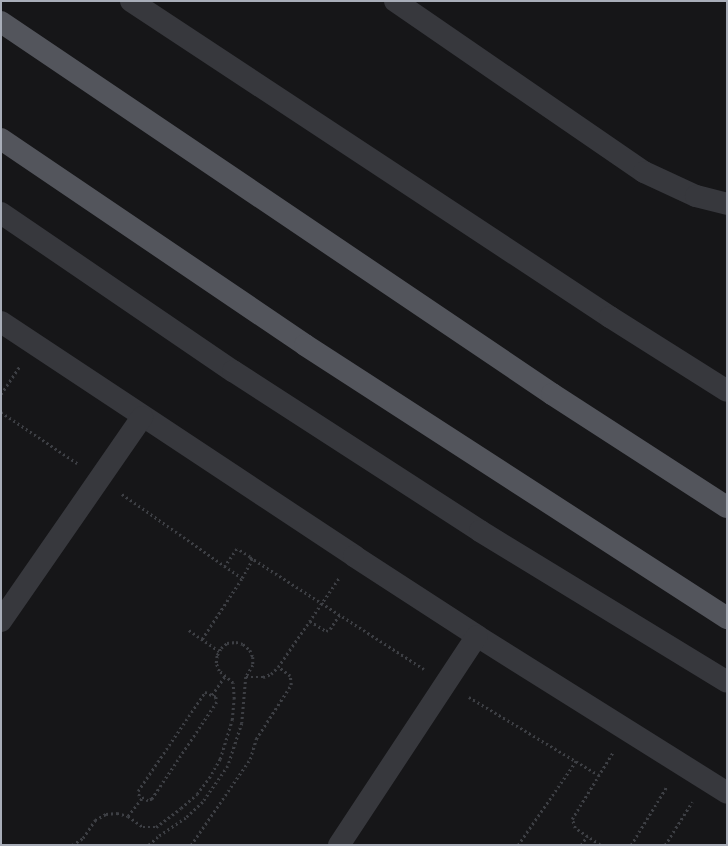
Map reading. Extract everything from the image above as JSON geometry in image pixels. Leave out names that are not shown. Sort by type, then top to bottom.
[{"type":"main road","points":[[1,22],[552,394],[727,507]]},
{"type":"main road","points":[[1,139],[305,345],[727,618]]},
{"type":"street","points":[[131,1],[597,308],[727,391]]},
{"type":"street","points":[[395,1],[644,172],[696,196],[727,204]]},
{"type":"street","points":[[1,213],[233,372],[480,531],[727,682]]},
{"type":"street","points":[[1,322],[142,417],[477,636],[727,793]]},
{"type":"street","points":[[1,621],[142,417]]},
{"type":"street","points":[[339,845],[477,636]]},
{"type":"path","points":[[1,394],[35,345]]},
{"type":"path","points":[[202,639],[252,560],[250,557],[237,549],[225,566]]},
{"type":"path","points":[[246,677],[263,677],[278,668],[354,556]]},
{"type":"path","points":[[310,621],[326,631],[330,629],[339,615]]},
{"type":"path","points":[[190,630],[219,651]]},
{"type":"path","points":[[72,845],[83,838],[95,820],[106,814],[117,813],[128,816],[143,827],[156,827],[182,808],[210,778],[222,753],[232,720],[234,689],[233,683],[219,671],[216,663],[220,648],[227,644],[236,642],[243,644],[250,650],[253,657],[252,665],[246,677],[242,723],[228,766],[203,802],[186,818],[158,837],[150,845]]},
{"type":"path","points":[[191,845],[250,759],[256,739],[291,685],[290,676],[278,668]]},
{"type":"path","points":[[212,695],[225,676]]},
{"type":"path","points":[[208,692],[217,699],[217,702],[152,799],[148,801],[142,798],[137,794],[138,791],[204,693],[208,692]]},
{"type":"path","points":[[600,845],[575,828],[572,819],[626,730]]},
{"type":"path","points":[[518,845],[576,761]]},
{"type":"path","points":[[631,845],[680,764]]},
{"type":"path","points":[[665,845],[706,780]]},
{"type":"path","points":[[128,816],[142,798]]},
{"type":"path","points":[[581,845],[587,836]]}]
